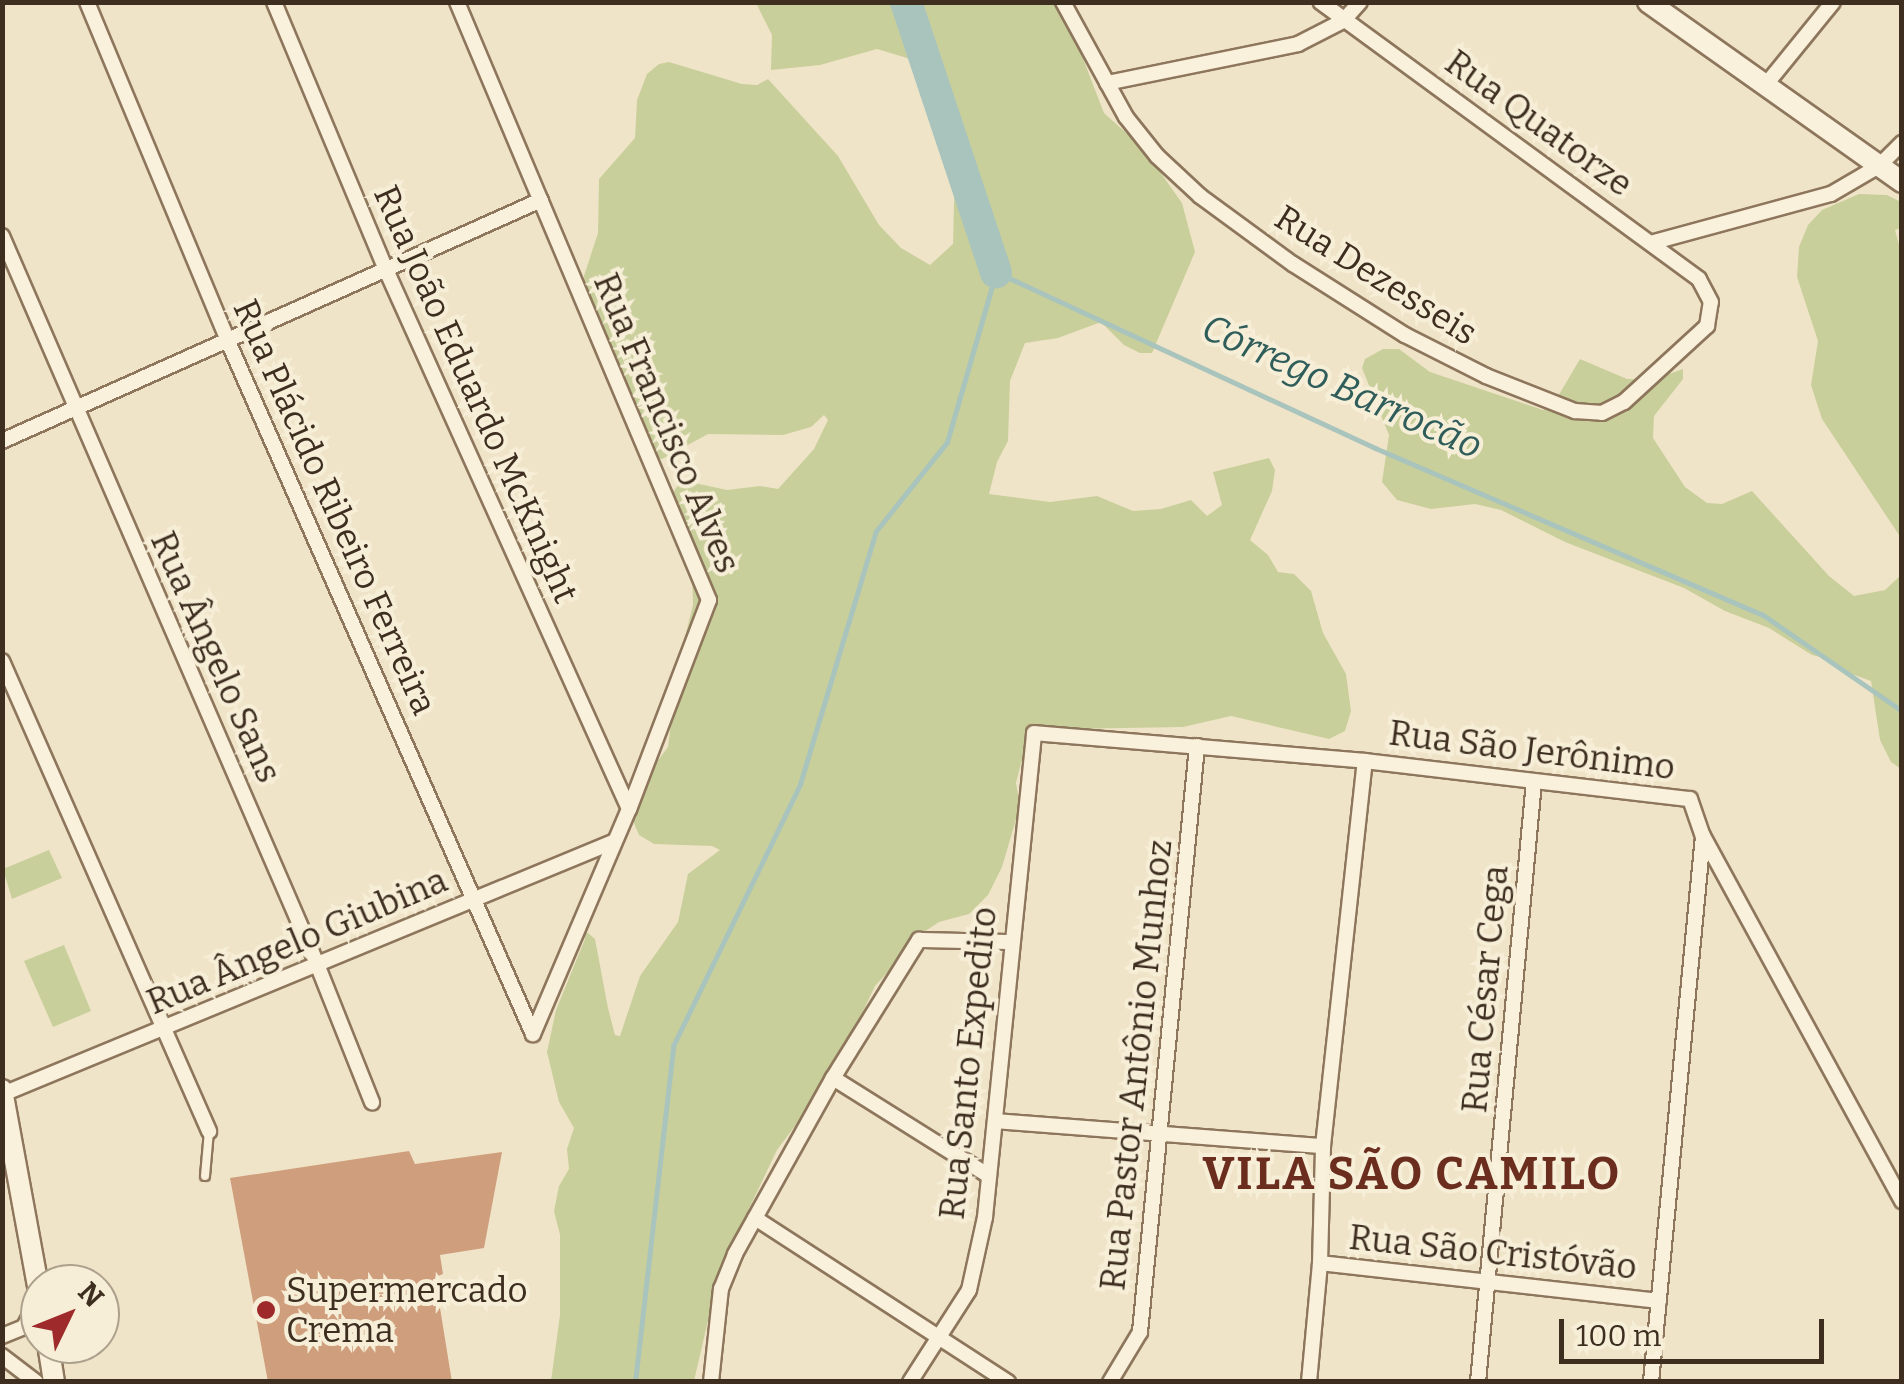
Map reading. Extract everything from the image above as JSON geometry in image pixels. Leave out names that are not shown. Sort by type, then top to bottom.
[{"type":"street","name":"Rua Plácido Ribeiro Ferreira","points":[[88,2],[227,339],[533,1034]]},
{"type":"street","name":"Rua João Eduardo McKnight","points":[[274,2],[386,272],[629,809]]},
{"type":"street","name":"Rua Francisco Alves","points":[[457,2],[709,600],[629,809],[533,1034]]},
{"type":"street","name":"Rua Dezesseis","points":[[1064,2],[1107,83],[1157,156],[1200,196],[1293,264],[1406,335],[1486,376],[1576,412],[1602,413],[1624,402],[1708,326],[1711,302]]},
{"type":"street","name":"Rua Quatorze","points":[[1321,2],[1654,242],[1699,280],[1711,302]]},
{"type":"street","points":[[1107,83],[1298,44],[1343,20],[1360,2]]},
{"type":"street","points":[[1648,2],[1902,182]]},
{"type":"street","points":[[1764,87],[1834,2]]},
{"type":"street","points":[[1654,242],[1832,194],[1878,166],[1902,143]]},
{"type":"street","points":[[2,441],[542,200]]},
{"type":"street","name":"Rua Ângelo Sans","points":[[2,236],[318,964],[372,1102]]},
{"type":"street","points":[[2,661],[209,1131]]},
{"type":"street","name":"Rua São Jerônimo","points":[[1034,733],[1365,761],[1690,799],[1703,836],[1902,1200]]},
{"type":"street","name":"Rua Santo Expedito","points":[[910,1382],[969,1290],[990,1176],[1010,942],[1034,733]]},
{"type":"street","name":"Rua Pastor Antônio Munhoz","points":[[1110,1382],[1140,1332],[1198,746]]},
{"type":"street","points":[[1309,1382],[1320,1263],[1323,1146],[1365,761]]},
{"type":"street","name":"Rua César Cega","points":[[1478,1382],[1534,782]]},
{"type":"street","points":[[1651,1382],[1703,836]]},
{"type":"street","name":"Rua Ângelo Giubina","points":[[3,1092],[165,1029],[613,842]]},
{"type":"street","points":[[711,1382],[721,1290],[833,1078],[919,940],[1010,942]]},
{"type":"street","points":[[833,1078],[990,1176]]},
{"type":"street","points":[[3,1092],[7,1146],[33,1264]]},
{"type":"street","points":[[995,1120],[1323,1146]]},
{"type":"street","points":[[756,1218],[1008,1382]]},
{"type":"street","name":"Rua São Cristóvão","points":[[1320,1263],[1659,1301]]},
{"type":"street","points":[[2,1356],[36,1382]]},
{"type":"lane","points":[[206,1176],[209,1131]]},
{"type":"green space","points":[[756,3],[1054,3],[1077,43],[1104,113],[1143,148],[1182,203],[1195,252],[1152,353],[1140,353],[1124,345],[1101,322],[1058,338],[1025,343],[1010,381],[1008,441],[997,462],[989,494],[1050,502],[1097,496],[1133,511],[1161,509],[1191,500],[1207,516],[1222,505],[1213,472],[1269,458],[1275,470],[1272,491],[1250,540],[1268,555],[1278,572],[1294,574],[1311,591],[1323,633],[1346,674],[1351,711],[1345,731],[1329,739],[1231,716],[1183,727],[1067,729],[1033,743],[1021,763],[1016,783],[1020,806],[1002,867],[988,895],[969,914],[939,922],[924,932],[875,986],[833,1075],[777,1150],[720,1269],[694,1381],[551,1381],[560,1315],[560,1235],[554,1211],[559,1186],[569,1169],[567,1149],[574,1128],[559,1102],[547,1052],[556,1010],[585,939],[582,928],[595,939],[608,1008],[615,1035],[620,1036],[640,976],[678,922],[688,874],[720,850],[712,846],[654,844],[639,835],[633,821],[641,783],[668,747],[678,665],[693,605],[692,574],[672,494],[678,485],[690,482],[727,490],[760,486],[778,489],[814,449],[828,420],[824,415],[811,427],[783,435],[708,434],[662,459],[644,458],[636,447],[627,401],[588,331],[584,276],[598,233],[599,179],[635,138],[637,100],[647,74],[659,64],[669,62],[742,84],[757,85],[768,79],[838,156],[879,225],[901,248],[930,265],[953,244],[956,121],[950,91],[907,58],[877,49],[820,65],[771,70],[772,35]]},
{"type":"green space","points":[[1859,194],[1887,195],[1901,202],[1901,228],[1895,230],[1902,256],[1901,538],[1822,419],[1811,385],[1818,341],[1797,277],[1799,247],[1808,225],[1822,210]]},
{"type":"green space","points":[[1383,349],[1399,349],[1430,372],[1543,410],[1554,403],[1580,359],[1627,379],[1652,380],[1683,369],[1683,379],[1654,416],[1653,438],[1685,487],[1707,503],[1722,504],[1752,491],[1829,576],[1854,596],[1885,590],[1901,575],[1901,769],[1891,762],[1880,740],[1871,681],[1838,669],[1829,659],[1812,655],[1769,628],[1725,611],[1684,588],[1565,542],[1501,510],[1475,504],[1431,509],[1397,500],[1382,482],[1389,435],[1362,368],[1365,359]]},
{"type":"green space","points":[[49,850],[62,878],[12,899],[3,869]]},
{"type":"green space","points":[[64,945],[91,1011],[53,1027],[24,961]]},
{"type":"building","points":[[409,1151],[415,1164],[502,1152],[484,1248],[440,1255],[443,1274],[435,1277],[452,1382],[268,1382],[230,1178]]},
{"type":"waterway","name":"Córrego Barrocão","points":[[906,2],[996,272]]},
{"type":"waterway","points":[[635,1382],[673,1046],[800,784],[876,531],[947,442],[996,272],[1375,448],[1763,615],[1902,711]]},
{"type":"place","name":"Supermercado Crema","points":[[266,1310]]},
{"type":"district","name":"VILA SÃO CAMILO","points":[[1412,1175]]}]
